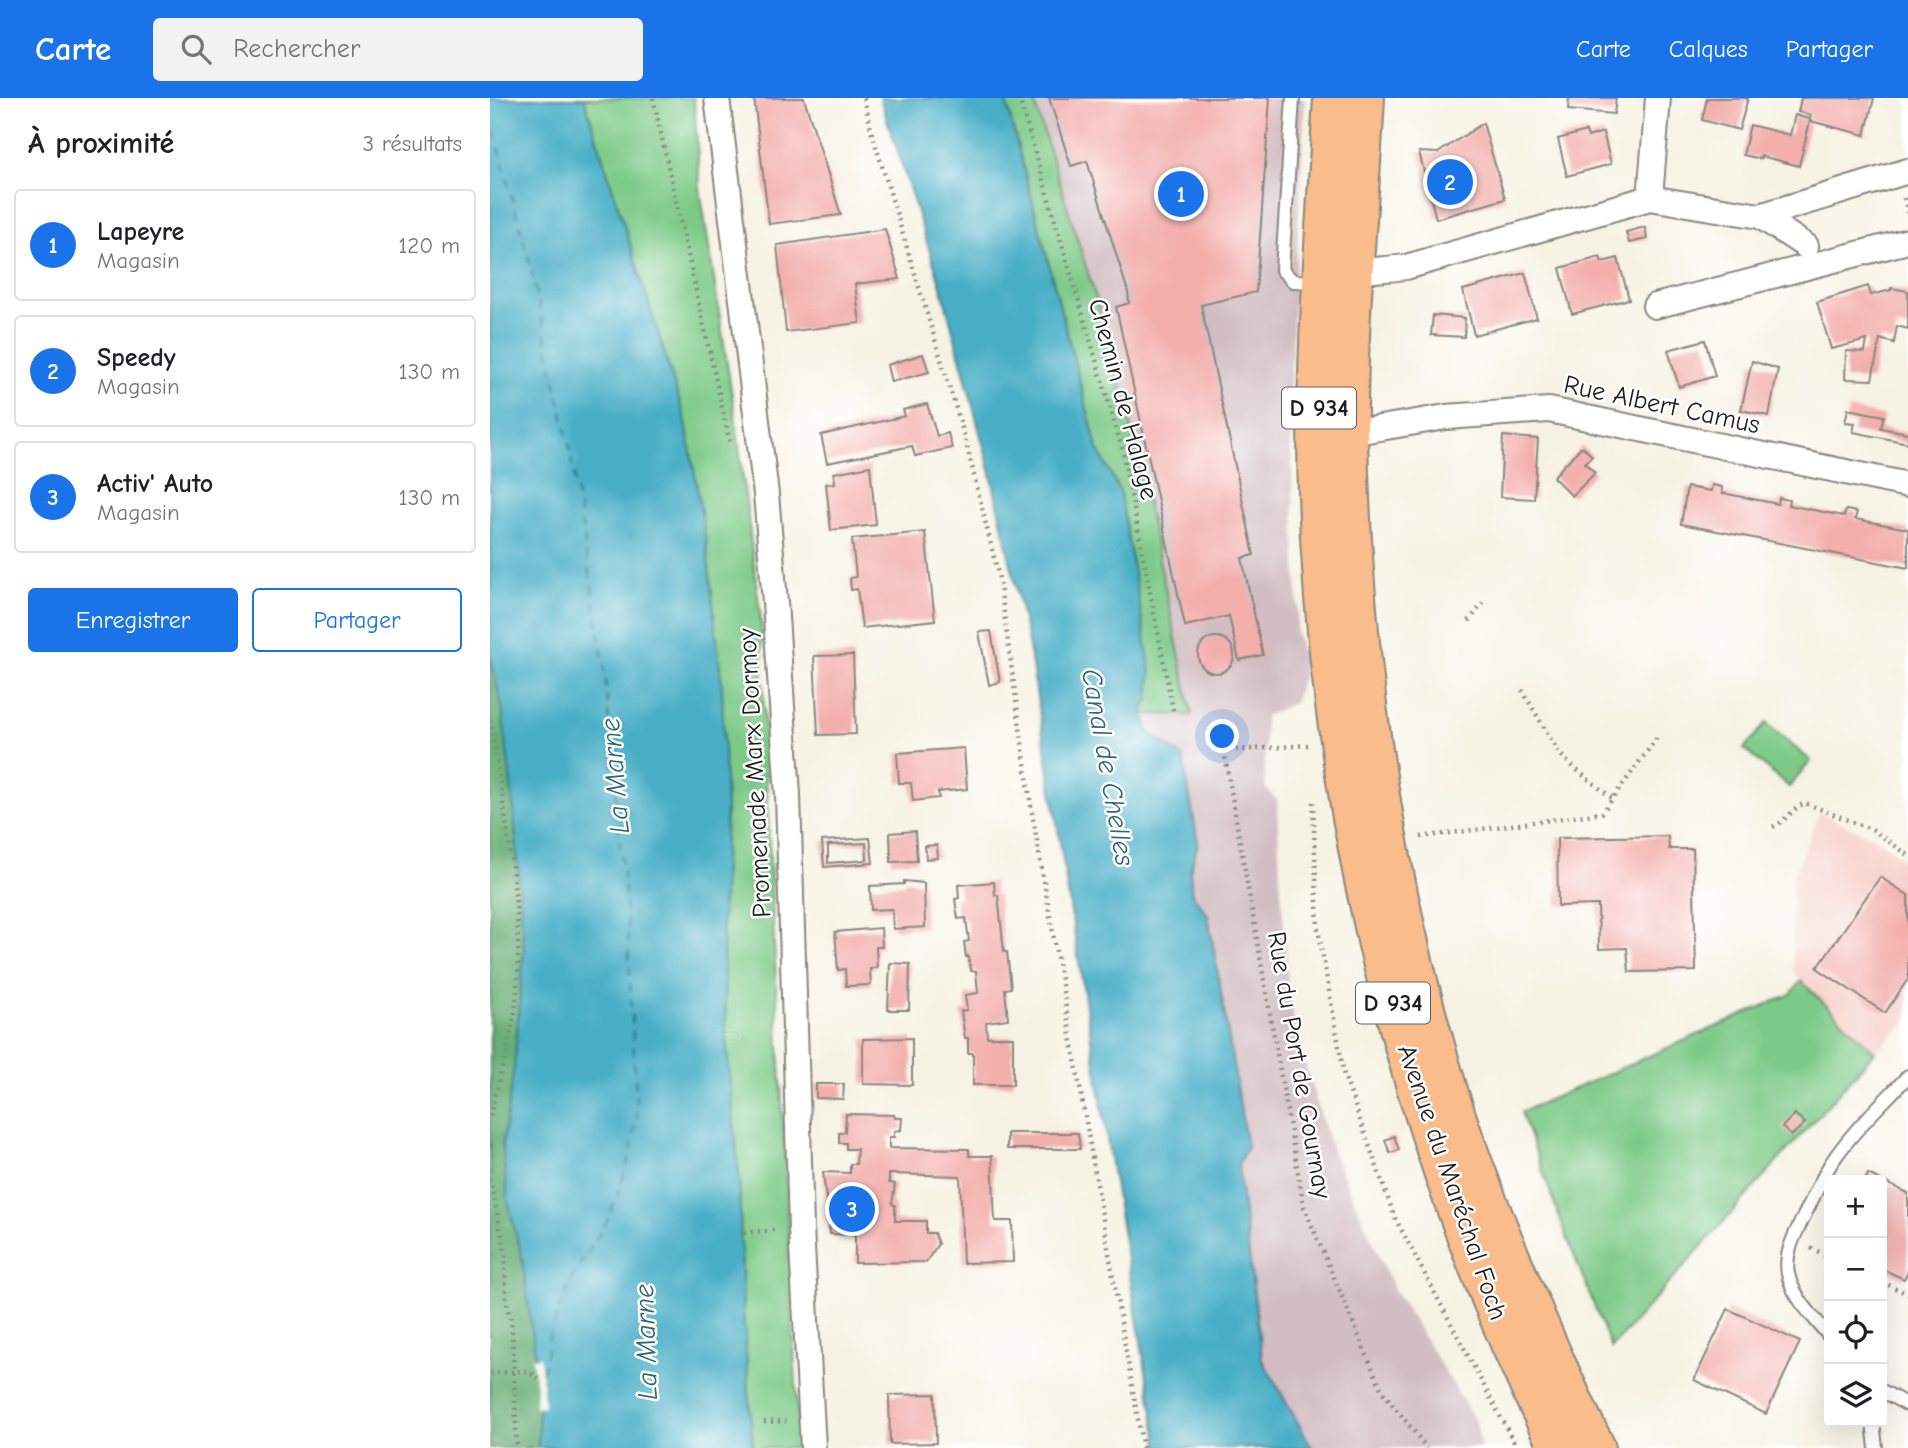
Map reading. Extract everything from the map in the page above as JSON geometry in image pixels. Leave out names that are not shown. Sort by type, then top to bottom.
[{"type":"main road","name":"D 934","points":[[1333,98],[1338,277],[1333,431]]},
{"type":"main road","name":"D 934","points":[[1338,277],[1365,98]]},
{"type":"main road","name":"Avenue du Maréchal Foch","points":[[1333,431],[1320,534],[1337,722],[1356,843],[1375,931],[1413,1080],[1481,1273],[1525,1378],[1559,1448]]},
{"type":"main road","name":"Avenue du Maréchal Foch","points":[[1333,431],[1353,558],[1370,727],[1382,813],[1404,921],[1428,1017],[1450,1096],[1485,1194],[1554,1362],[1597,1448]]},
{"type":"street","name":"Promenade Marx Dormoy","points":[[717,98],[766,494],[775,602],[788,794],[801,1228],[813,1448]]},
{"type":"street","points":[[1650,198],[1658,98]]},
{"type":"street","points":[[1760,216],[1908,171]]},
{"type":"street","points":[[1338,277],[1406,267],[1650,198],[1760,216],[1828,260]]},
{"type":"street","points":[[1806,246],[1805,226],[1814,200]]},
{"type":"street","points":[[1655,306],[1828,260],[1896,250],[1908,241]]},
{"type":"street","name":"Rue Albert Camus","points":[[1333,431],[1368,430],[1446,416],[1549,410],[1908,485]]},
{"type":"lane","points":[[1293,98],[1282,270],[1293,281],[1338,277]]},
{"type":"lane","points":[[1824,1330],[1799,1299],[1787,1272],[1792,1239],[1829,1166],[1908,1076]]},
{"type":"lane","points":[[1887,1394],[1908,1405]]},
{"type":"lane","points":[[1874,1427],[1876,1448]]},
{"type":"path","points":[[653,98],[733,456]]},
{"type":"path","points":[[864,98],[871,130],[965,438],[999,578],[1032,813],[1143,1448]]},
{"type":"path","name":"Chemin de Halage","points":[[1020,98],[1122,448],[1174,715]]},
{"type":"path","points":[[1469,621],[1486,599]]},
{"type":"path","points":[[1522,690],[1559,754],[1612,798]]},
{"type":"path","points":[[490,720],[518,938],[517,994],[505,1061],[490,1119]]},
{"type":"path","points":[[1415,838],[1602,813],[1659,735]]},
{"type":"path","name":"Rue du Port de Gournay","points":[[1315,745],[1224,751],[1304,1207],[1382,1391],[1427,1448]]},
{"type":"path","points":[[1773,827],[1786,821],[1797,807],[1805,803],[1884,840],[1908,855]]},
{"type":"path","points":[[1313,804],[1318,929],[1344,1075],[1395,1218],[1517,1448]]},
{"type":"path","points":[[490,1090],[495,1097]]},
{"type":"path","points":[[490,1179],[505,1251],[506,1299],[512,1328],[517,1448]]},
{"type":"path","points":[[1887,1284],[1908,1294]]},
{"type":"path","points":[[490,1373],[527,1371],[542,1381]]},
{"type":"shaded area","points":[[1033,98],[1305,98],[1289,403],[1298,608],[1296,632],[1305,666],[1294,703],[1265,716],[1265,787],[1277,800],[1288,982],[1297,1038],[1332,1151],[1394,1289],[1476,1422],[1481,1448],[1312,1448],[1262,1359],[1208,915],[1192,894],[1190,871],[1198,843],[1159,741],[1148,732],[1144,714],[1192,714],[1173,630]]},
{"type":"shaded area","points":[[1820,813],[1879,840],[1908,864],[1908,1020],[1875,1052],[1793,973],[1792,879]]},
{"type":"green space","points":[[584,98],[694,98],[700,189],[735,415],[761,620],[768,819],[799,1448],[753,1448],[743,1311],[739,1175],[727,1048],[722,924],[726,808],[686,422]]},
{"type":"green space","points":[[1005,98],[1033,98],[1105,327],[1128,413],[1192,715],[1144,714],[1120,492],[1097,447]]},
{"type":"green space","points":[[490,522],[533,759],[567,1448],[490,1448]]},
{"type":"green space","points":[[1766,723],[1811,761],[1789,787],[1744,749]]},
{"type":"green space","points":[[1801,981],[1875,1052],[1611,1348],[1521,1112],[1791,994]]},
{"type":"water","name":"La Marne","points":[[490,98],[584,98],[686,422],[706,540],[722,685],[726,808],[722,924],[727,1048],[739,1175],[743,1311],[753,1448],[538,1448],[539,1385],[522,1258],[508,1202],[502,1146],[514,1068],[524,950],[514,810],[502,707],[490,656]]},
{"type":"water","name":"Canal de Chelles","points":[[880,98],[1005,98],[1097,447],[1120,492],[1151,672],[1149,700],[1143,710],[1148,732],[1183,757],[1198,843],[1190,871],[1192,894],[1208,915],[1247,1147],[1238,1164],[1262,1359],[1312,1448],[1159,1448],[1029,647],[991,474],[941,286]]},
{"type":"pier","points":[[540,1357],[544,1406],[535,1407],[536,1386],[532,1358]]},
{"type":"building","points":[[754,98],[804,98],[841,215],[769,224]]},
{"type":"building","points":[[1049,98],[1270,98],[1256,292],[1201,305],[1254,555],[1242,558],[1263,655],[1239,660],[1229,616],[1185,626],[1116,307],[1129,303],[1128,292],[1087,161],[1071,166]]},
{"type":"building","points":[[1569,98],[1616,98],[1614,114],[1568,110]]},
{"type":"building","points":[[1707,98],[1748,98],[1739,130],[1702,120]]},
{"type":"building","points":[[1801,98],[1874,98],[1865,135],[1810,121],[1799,166],[1761,156],[1761,159],[1743,155],[1750,125],[1790,135],[1795,115],[1810,119],[1811,115],[1798,112]]},
{"type":"building","points":[[1483,123],[1505,199],[1436,219],[1419,152],[1438,153]]},
{"type":"building","points":[[1586,131],[1588,137],[1603,132],[1611,164],[1567,176],[1558,139]]},
{"type":"building","points":[[1645,227],[1647,239],[1629,243],[1626,232]]},
{"type":"building","points":[[885,229],[900,279],[855,284],[860,323],[786,332],[777,245]]},
{"type":"building","points":[[1600,257],[1602,262],[1618,258],[1629,299],[1572,314],[1560,268]]},
{"type":"building","points":[[1525,273],[1537,318],[1474,335],[1463,290]]},
{"type":"building","points":[[1868,286],[1871,295],[1891,288],[1908,291],[1908,329],[1897,326],[1894,343],[1880,339],[1872,380],[1845,379],[1846,351],[1865,352],[1867,340],[1831,349],[1817,302]]},
{"type":"building","points":[[1433,315],[1465,318],[1464,337],[1431,335]]},
{"type":"building","points":[[1705,340],[1715,376],[1679,387],[1668,350]]},
{"type":"building","points":[[923,354],[929,372],[891,382],[887,365]]},
{"type":"building","points":[[1752,361],[1778,369],[1769,416],[1741,410]]},
{"type":"building","points":[[927,404],[937,436],[948,433],[952,448],[915,456],[912,446],[827,463],[821,435],[905,416],[903,410]]},
{"type":"building","points":[[1848,409],[1884,416],[1881,428],[1908,433],[1908,443],[1853,432],[1855,423],[1845,422]]},
{"type":"building","points":[[1503,436],[1538,439],[1534,499],[1500,497]]},
{"type":"building","points":[[1581,447],[1592,456],[1585,463],[1595,473],[1572,496],[1553,477]]},
{"type":"building","points":[[870,466],[876,525],[831,530],[826,484],[835,483],[834,473]]},
{"type":"building","points":[[1712,485],[1722,487],[1722,493],[1778,504],[1779,498],[1789,500],[1788,505],[1844,516],[1846,510],[1857,512],[1855,519],[1908,529],[1908,568],[1681,524],[1687,487],[1711,491]]},
{"type":"building","points":[[925,532],[935,620],[862,628],[857,589],[851,590],[850,578],[856,577],[852,539]]},
{"type":"building","points":[[991,631],[1000,682],[989,685],[979,632]]},
{"type":"building","points":[[1216,637],[1228,643],[1234,655],[1228,667],[1216,673],[1204,667],[1198,655],[1204,643]]},
{"type":"building","points":[[853,655],[856,734],[818,735],[814,656]]},
{"type":"building","points":[[964,748],[967,789],[938,792],[939,798],[913,801],[911,783],[899,783],[897,753]]},
{"type":"building","points":[[915,831],[917,861],[891,862],[890,833]]},
{"type":"building","points":[[1668,836],[1669,849],[1693,849],[1696,971],[1629,972],[1627,948],[1599,949],[1598,905],[1558,906],[1557,838]]},
{"type":"building","points":[[870,838],[873,863],[824,867],[822,841]],"holes":[[[866,843],[867,860],[828,863],[828,845]]]},
{"type":"building","points":[[937,845],[938,858],[926,859],[925,846]]},
{"type":"building","points":[[1880,877],[1908,895],[1908,979],[1885,1013],[1817,968]]},
{"type":"building","points":[[904,881],[924,883],[925,927],[893,929],[892,909],[871,910],[870,886],[904,884]]},
{"type":"building","points":[[994,882],[1011,988],[1005,989],[1008,1019],[986,1022],[987,1037],[1013,1037],[1013,1085],[973,1085],[973,1053],[968,1053],[968,1038],[965,1038],[961,1011],[967,1010],[965,995],[978,993],[976,971],[971,971],[968,956],[966,957],[964,942],[969,941],[966,918],[958,919],[955,899],[959,898],[958,885]]},
{"type":"building","points":[[881,928],[882,947],[876,947],[877,967],[870,969],[871,985],[846,986],[845,969],[838,970],[835,932]]},
{"type":"building","points":[[890,963],[910,964],[909,1010],[888,1010]]},
{"type":"building","points":[[912,1038],[912,1085],[863,1084],[863,1039]]},
{"type":"building","points":[[816,1084],[844,1084],[843,1099],[816,1098]]},
{"type":"building","points":[[846,1114],[894,1115],[895,1118],[902,1118],[901,1130],[894,1131],[894,1137],[889,1137],[889,1148],[969,1149],[969,1156],[992,1156],[995,1221],[1012,1221],[1013,1262],[963,1263],[960,1176],[889,1174],[889,1183],[895,1184],[892,1204],[895,1205],[895,1221],[926,1221],[926,1233],[934,1233],[938,1244],[926,1262],[855,1263],[855,1235],[830,1234],[823,1172],[850,1173],[850,1164],[856,1164],[857,1149],[846,1149],[846,1143],[839,1143],[839,1133],[845,1132]]},
{"type":"building","points":[[1795,1114],[1805,1123],[1791,1136],[1782,1127]]},
{"type":"building","points":[[1007,1133],[1078,1133],[1080,1149],[1007,1149]]},
{"type":"building","points":[[1394,1136],[1399,1150],[1390,1153],[1385,1140]]},
{"type":"building","points":[[1887,1183],[1908,1193],[1908,1271],[1904,1279],[1887,1271]]},
{"type":"building","points":[[1728,1309],[1800,1342],[1766,1414],[1694,1380]]},
{"type":"building","points":[[935,1394],[936,1443],[890,1444],[889,1395]]},
{"type":"ferry route","points":[[490,116],[529,260],[569,444],[604,664],[627,920],[637,1116],[630,1156],[620,1188],[607,1221],[574,1274],[562,1302],[548,1341],[542,1381]]},
{"type":"place","name":"Speedy","points":[[1450,182]]},
{"type":"place","name":"Lapeyre","points":[[1181,194]]},
{"type":"place","name":"Activ' Auto","points":[[852,1209]]}]
